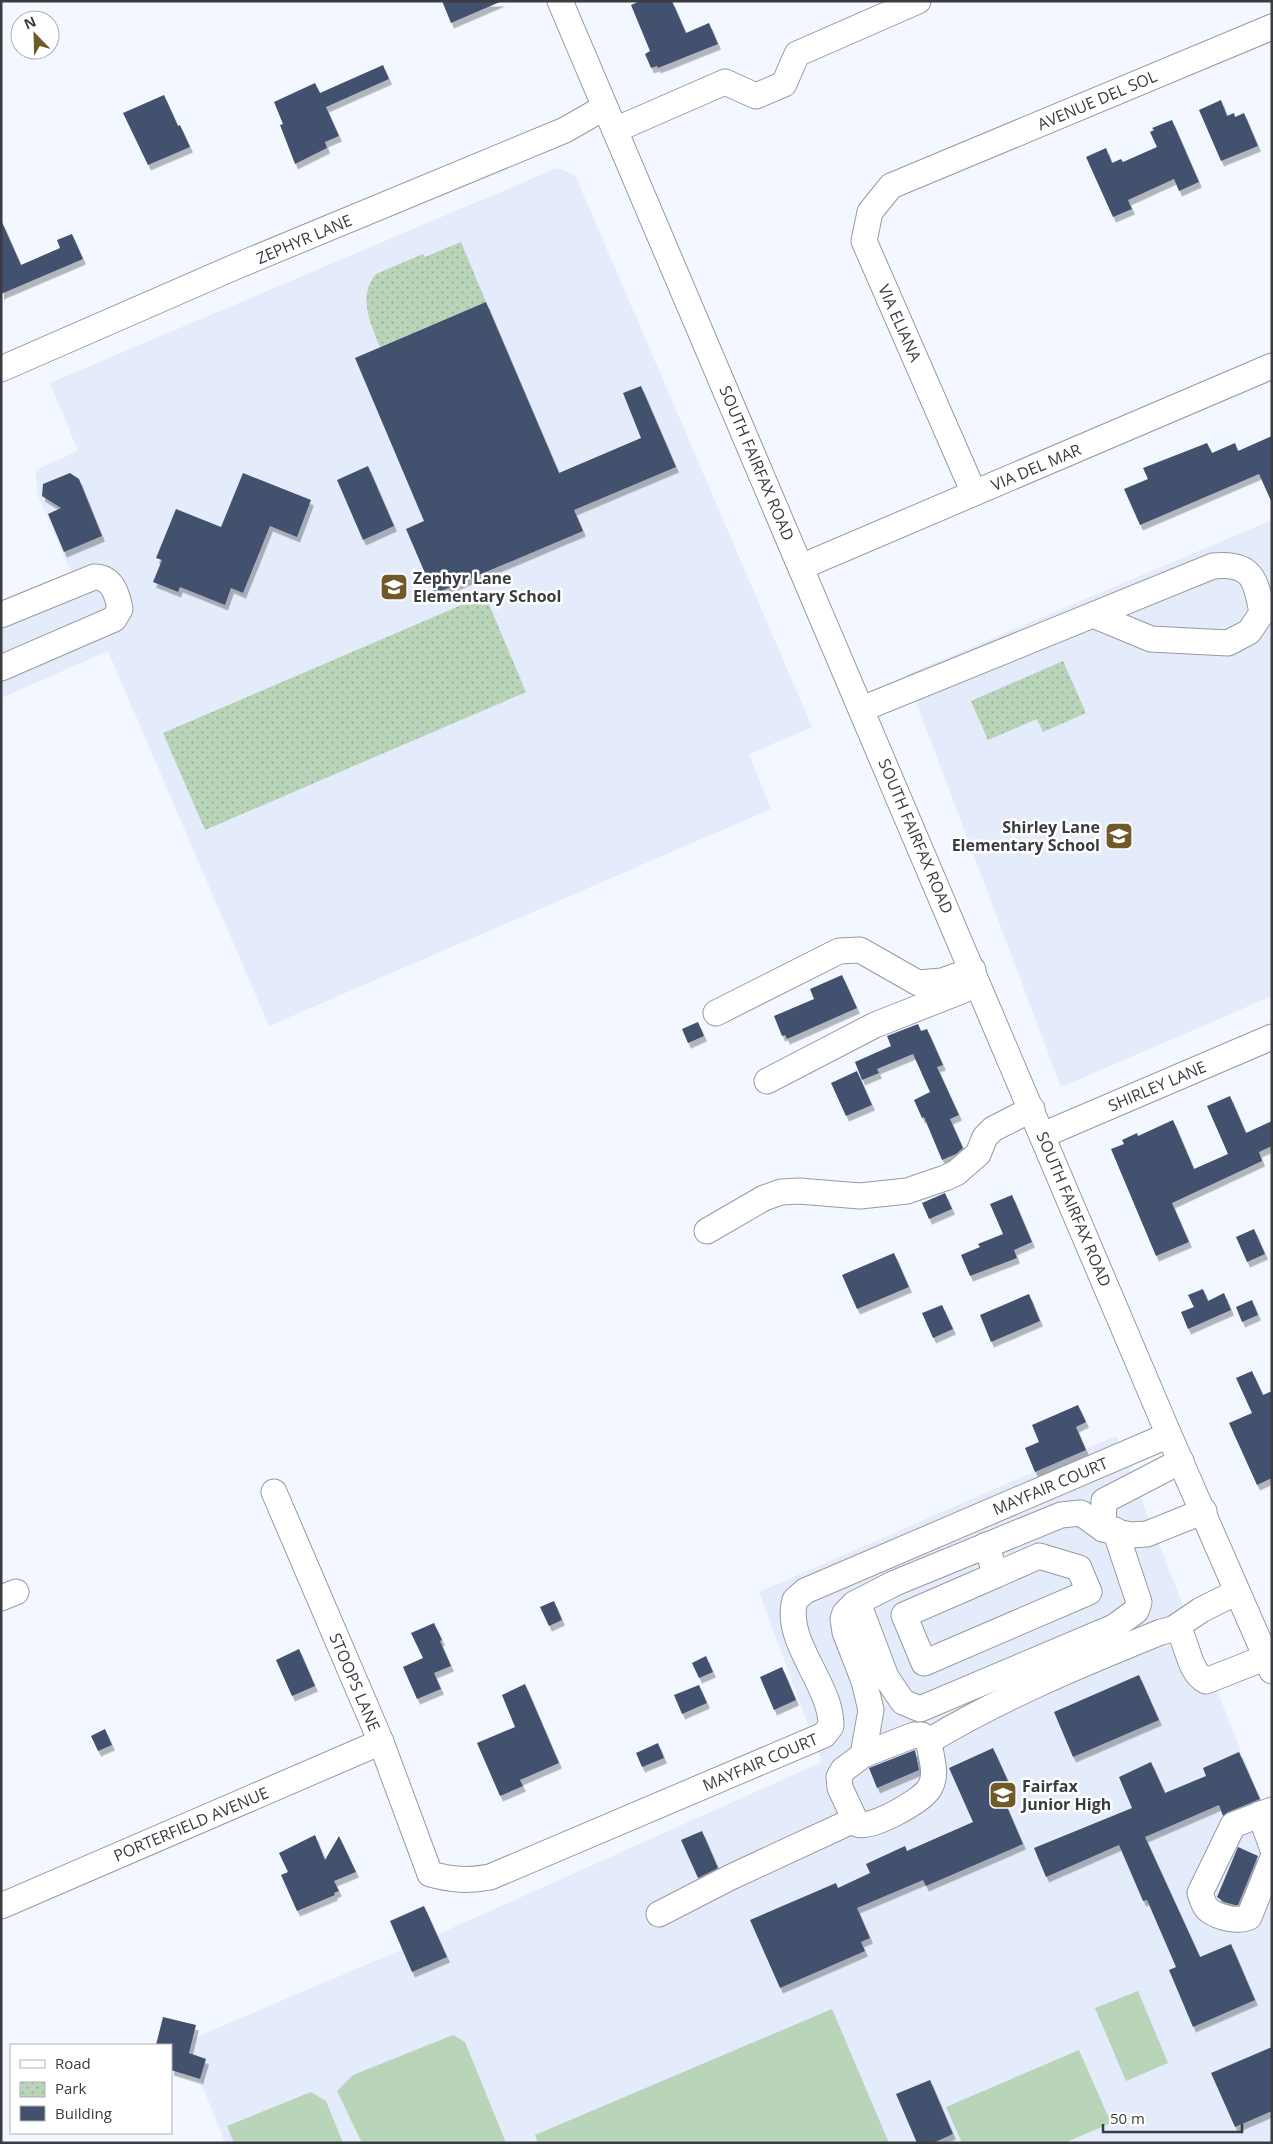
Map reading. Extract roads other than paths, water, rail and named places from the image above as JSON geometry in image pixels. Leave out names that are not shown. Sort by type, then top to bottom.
[{"type":"street","name":"SOUTH FAIRFAX ROAD","points":[[560,1],[1169,1435],[1204,1511],[1237,1592],[1270,1660]]},
{"type":"street","points":[[615,130],[725,82],[756,96],[784,84],[797,54],[918,1]]},
{"type":"street","name":"AVENUE DEL SOL","points":[[922,173],[1272,27]]},
{"type":"street","name":"ZEPHYR LANE","points":[[1,368],[565,130],[605,107]]},
{"type":"street","name":"VIA ELIANA","points":[[922,173],[891,186],[870,212],[864,241],[974,493]]},
{"type":"street","name":"VIA DEL MAR","points":[[801,567],[1272,366]]},
{"type":"street","points":[[862,709],[1213,566],[1232,564],[1247,570],[1258,591],[1262,613],[1249,632],[1228,643],[1151,639],[1093,615]]},
{"type":"street","points":[[1,615],[94,577],[106,579],[110,583],[120,609],[114,619],[1,668]]},
{"type":"street","points":[[716,1013],[839,951],[860,950],[918,983],[976,977]]},
{"type":"street","points":[[768,1081],[875,1025],[976,977]]},
{"type":"street","name":"SHIRLEY LANE","points":[[1043,1135],[1272,1037]]},
{"type":"street","points":[[707,1231],[764,1198],[781,1192],[799,1191],[860,1196],[907,1192],[945,1178],[956,1173],[978,1154],[985,1137],[993,1129],[1003,1122],[1032,1109]]},
{"type":"street","name":"MAYFAIR COURT","points":[[430,1874],[449,1880],[471,1881],[490,1877],[824,1735],[831,1726],[829,1709],[797,1634],[793,1616],[795,1600],[805,1590],[1169,1435]]},
{"type":"street","points":[[858,1603],[886,1676],[903,1702],[920,1709],[1114,1627],[1136,1611],[1139,1602],[1109,1530],[1104,1501],[1181,1461]]},
{"type":"street","name":"STOOPS LANE","points":[[274,1492],[381,1742],[430,1874]]},
{"type":"street","points":[[863,1755],[871,1710],[864,1681],[843,1619],[846,1613],[858,1603],[895,1583],[1061,1515],[1081,1513],[1109,1530],[1130,1535],[1147,1534],[1204,1511]]},
{"type":"street","points":[[986,1545],[996,1575]]},
{"type":"street","points":[[1039,1556],[1079,1568],[1088,1592],[924,1663],[904,1615],[996,1575],[1039,1556]]},
{"type":"street","points":[[929,1741],[972,1715],[1070,1669],[1161,1632],[1173,1629],[1201,1610],[1237,1592]]},
{"type":"street","points":[[1173,1629],[1179,1630],[1194,1668],[1201,1678],[1206,1681],[1270,1660]]},
{"type":"street","points":[[914,1735],[922,1735],[929,1741],[934,1775],[930,1788],[925,1794],[909,1806],[865,1826],[857,1824],[840,1788],[840,1777],[843,1770],[863,1755],[914,1735]]},
{"type":"street","name":"PORTERFIELD AVENUE","points":[[1,1906],[381,1742]]},
{"type":"street","points":[[1272,1847],[1266,1812],[1233,1825],[1200,1893],[1204,1903],[1210,1910],[1236,1920],[1249,1917],[1272,1860]]},
{"type":"street","points":[[659,1914],[731,1877],[854,1820]]},
{"type":"place","name":"Zephyr Lane Elementary School","points":[[394,587]]},
{"type":"place","name":"Shirley Lane Elementary School","points":[[1119,836]]},
{"type":"place","name":"Fairfax Junior High","points":[[1003,1795]]}]
